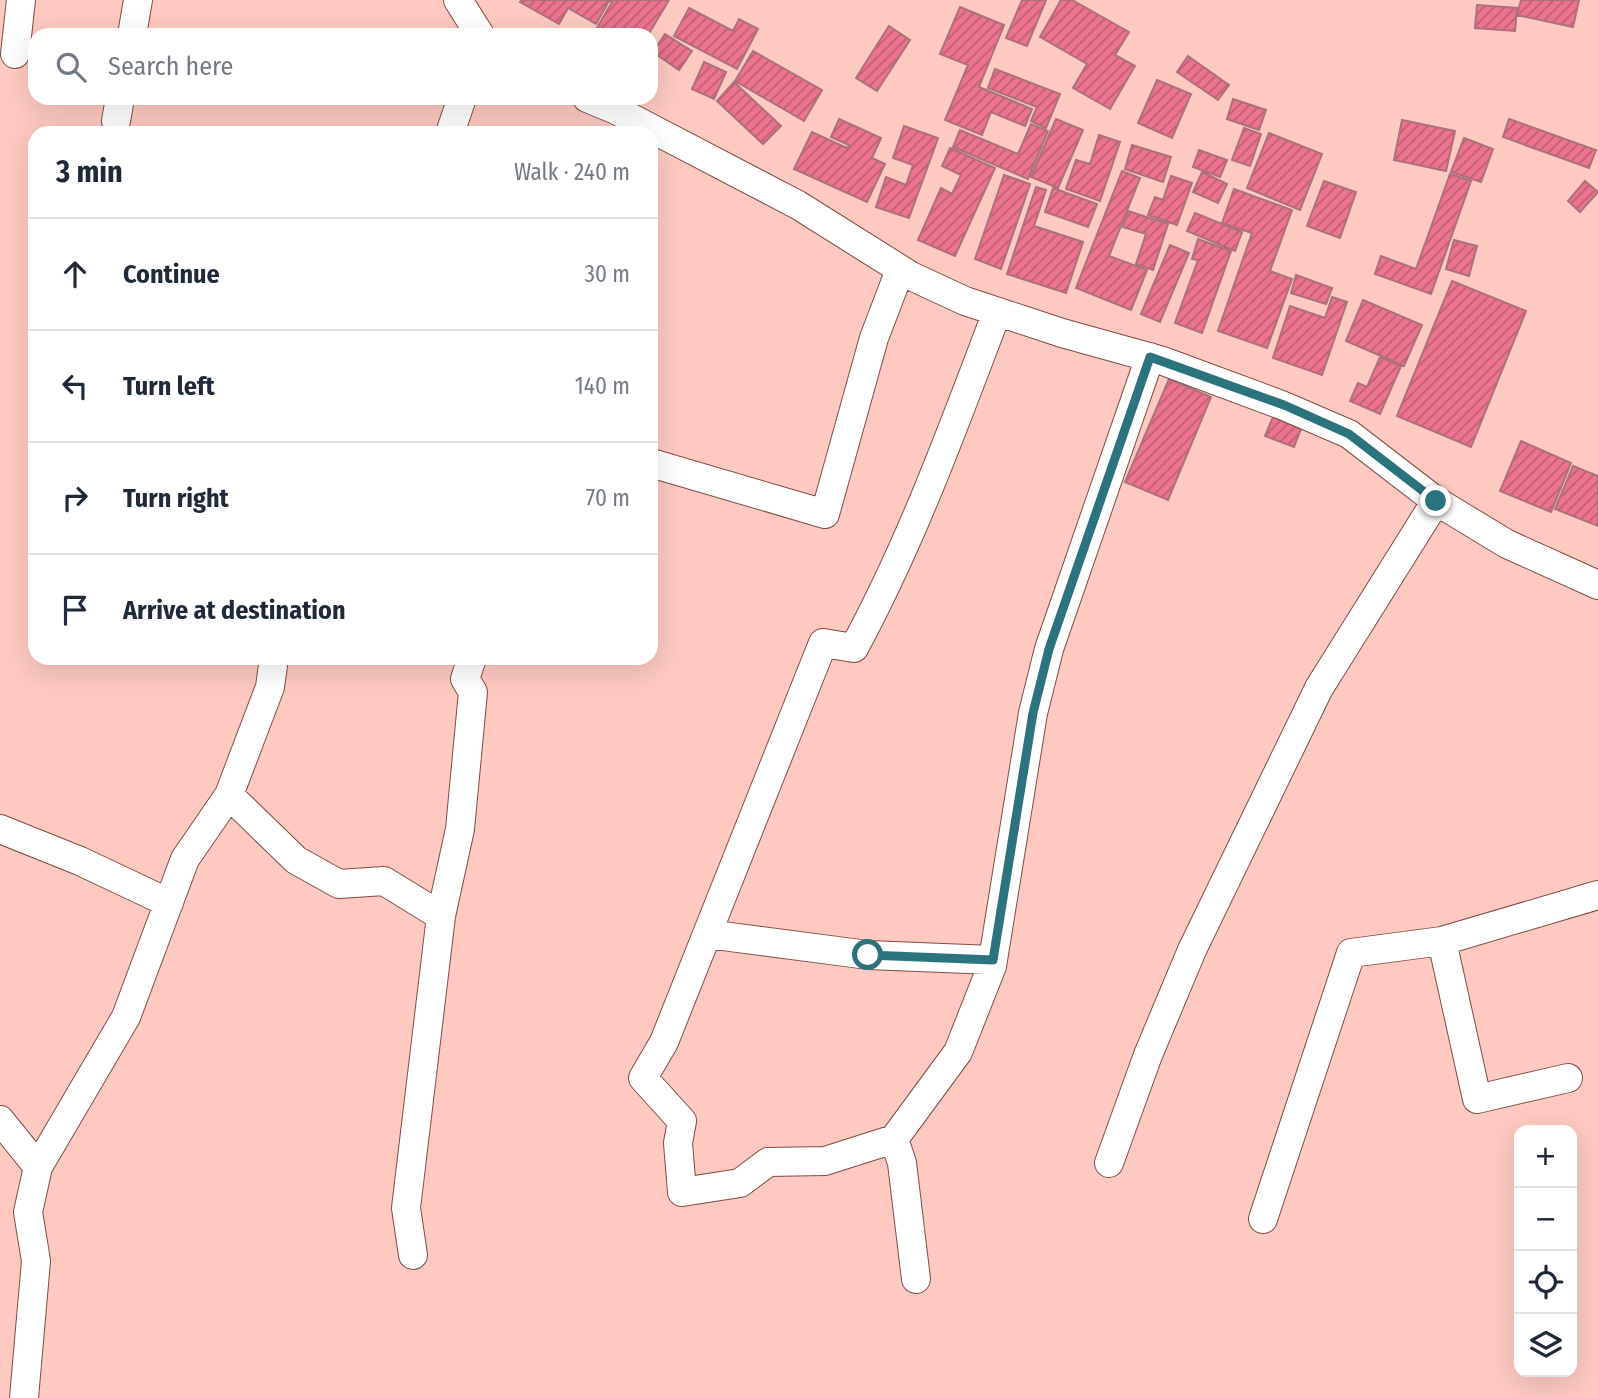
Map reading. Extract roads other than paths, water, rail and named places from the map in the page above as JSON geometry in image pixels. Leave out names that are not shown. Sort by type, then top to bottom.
[{"type":"street","points":[[15,54],[21,0]]},
{"type":"street","points":[[133,28],[138,0]]},
{"type":"street","points":[[458,0],[476,28]]},
{"type":"street","points":[[452,126],[460,105]]},
{"type":"street","points":[[604,105],[647,126]]},
{"type":"street","points":[[658,132],[798,205],[900,270],[965,301],[1062,333],[1150,357],[1284,405],[1349,434],[1436,501],[1507,544],[1598,585]]},
{"type":"street","points":[[658,466],[825,514],[874,338],[900,270]]},
{"type":"street","points":[[997,312],[949,438],[872,615],[854,648],[823,643],[664,1041],[643,1078],[682,1121],[678,1143],[682,1192],[740,1183],[768,1162],[825,1161],[894,1139],[958,1052],[993,960],[1033,713],[1049,649],[1150,357]]},
{"type":"street","points":[[1110,1163],[1148,1055],[1192,950],[1318,688],[1436,501]]},
{"type":"street","points":[[24,1398],[36,1261],[28,1212],[38,1167],[126,1017],[185,859],[229,795],[270,687],[273,665]]},
{"type":"street","points":[[413,1255],[406,1208],[441,916],[460,829],[473,692],[464,679],[469,665]]},
{"type":"street","points":[[229,795],[296,859],[339,884],[384,881],[441,916]]},
{"type":"street","points":[[0,829],[169,903]]},
{"type":"street","points":[[1263,1219],[1351,953],[1442,942],[1598,895]]},
{"type":"street","points":[[707,934],[868,955],[993,960]]},
{"type":"street","points":[[1442,942],[1477,1099],[1568,1077]]},
{"type":"street","points":[[0,1120],[38,1167]]},
{"type":"street","points":[[894,1139],[902,1163],[916,1279]]}]
